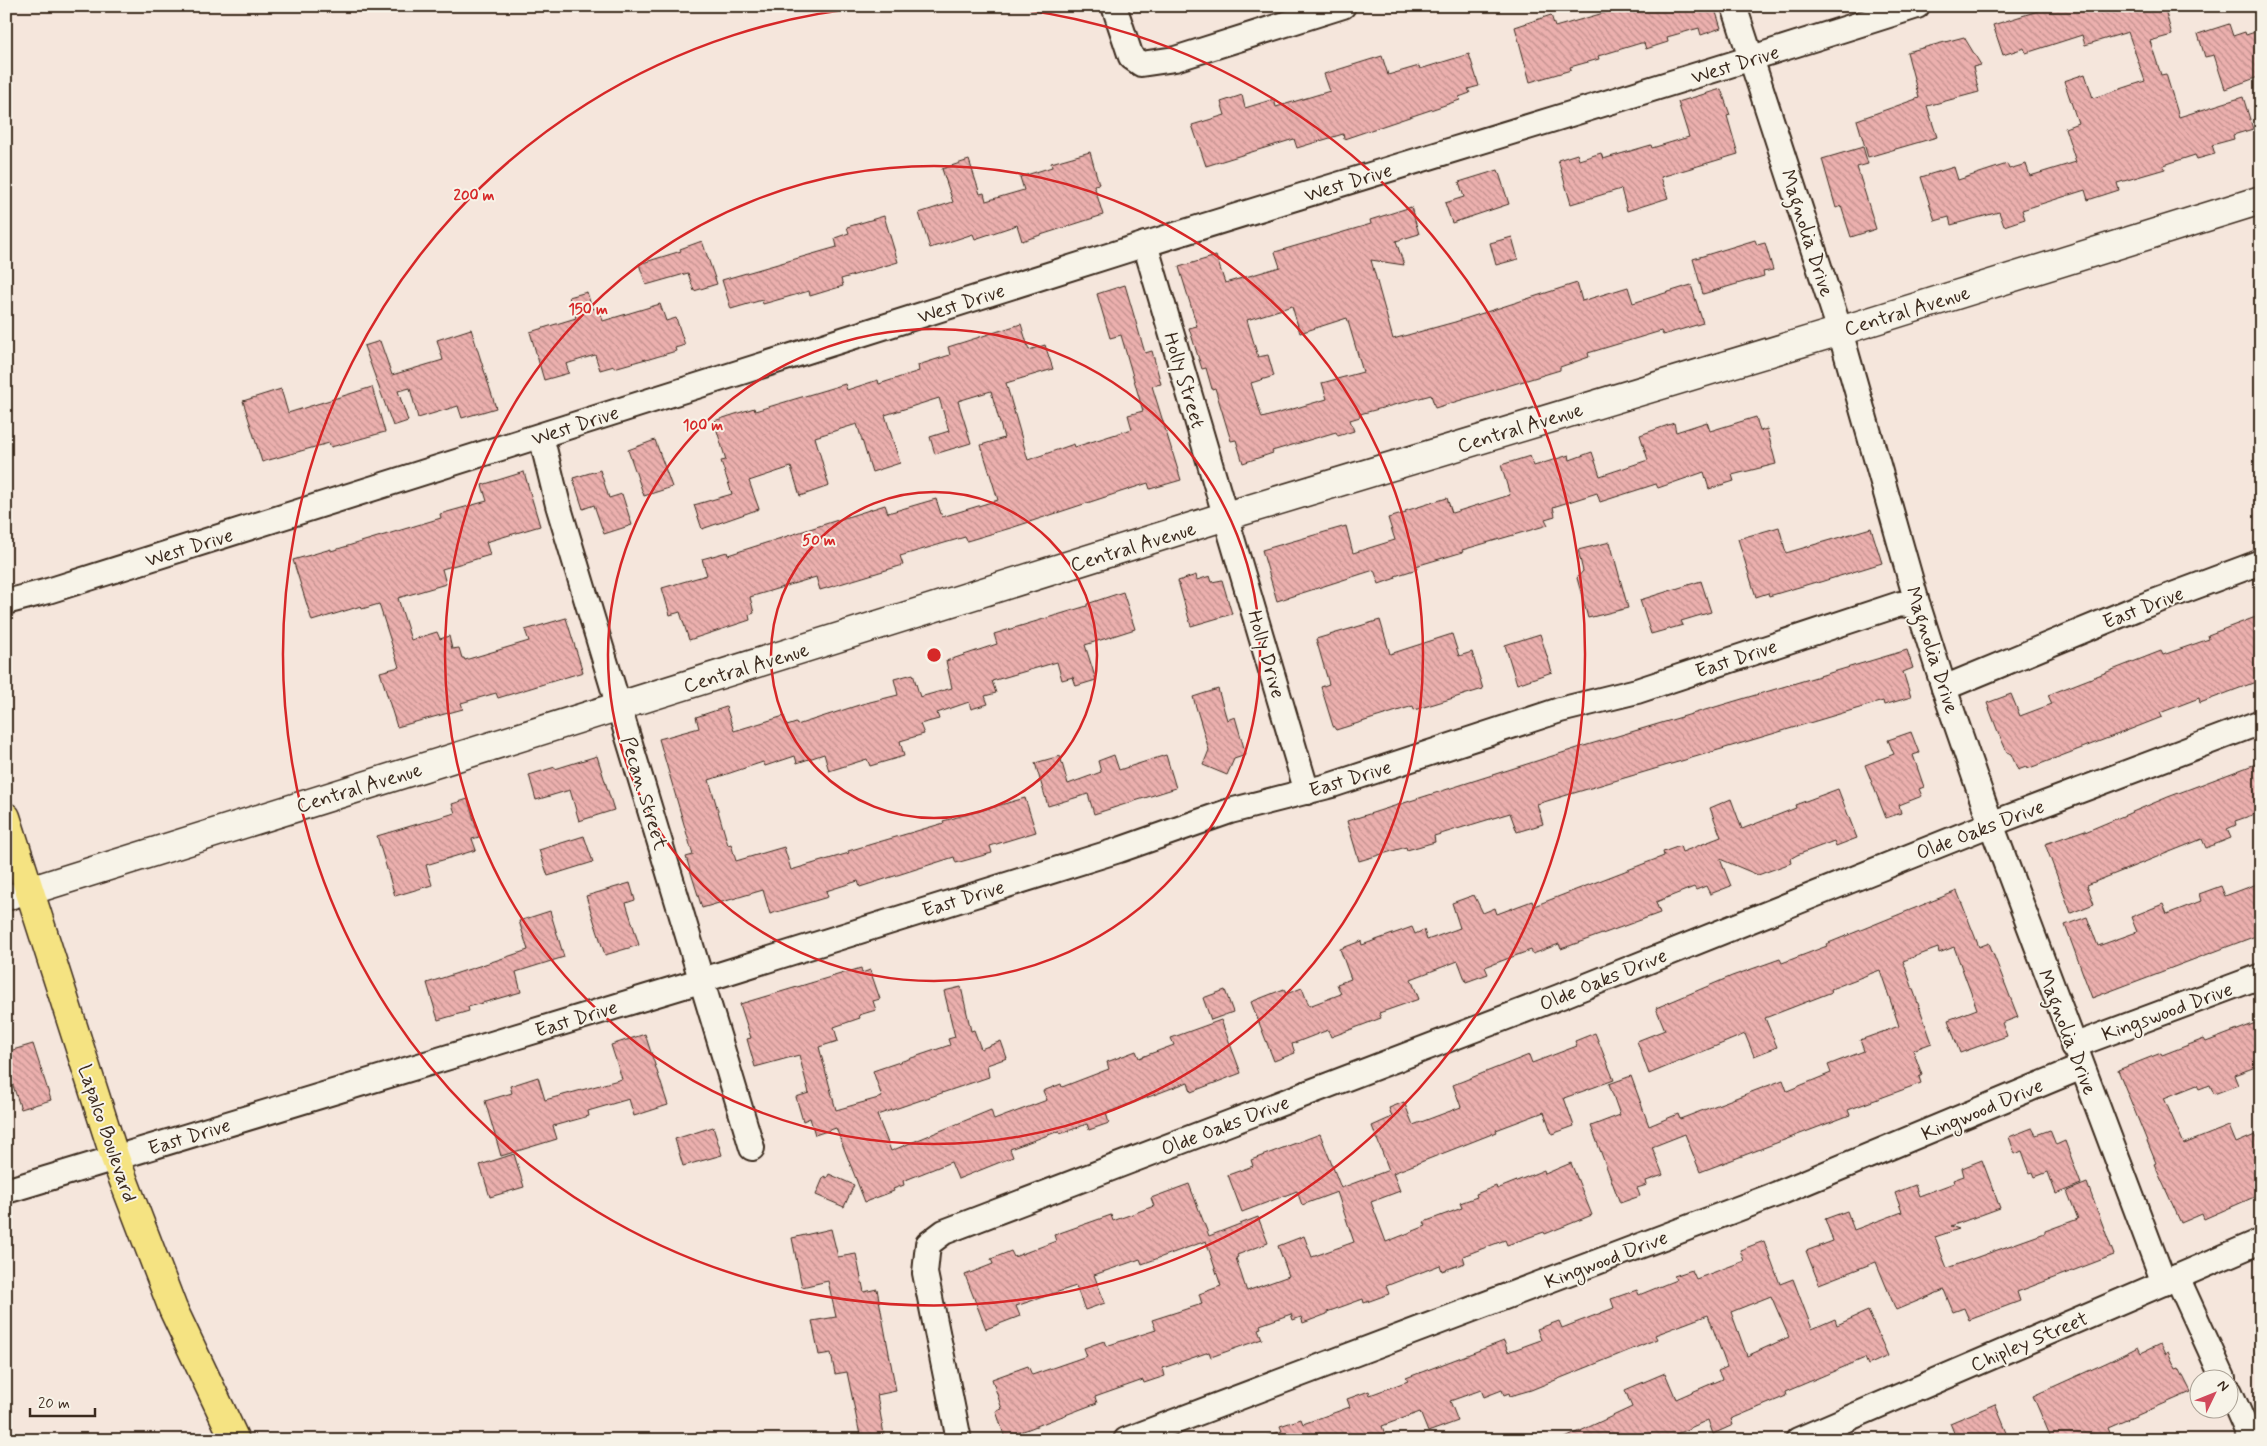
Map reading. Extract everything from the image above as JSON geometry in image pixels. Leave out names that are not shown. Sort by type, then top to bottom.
[{"type":"main road","name":"Lapalco Boulevard","points":[[6,817],[18,894],[114,1158],[173,1309],[235,1440]]},
{"type":"street","points":[[1114,6],[1131,57],[1141,64],[1175,59],[1343,6]]},
{"type":"street","name":"Magnolia Drive","points":[[1734,6],[1840,331],[1918,606],[1991,824],[2077,1057],[2170,1280],[2218,1368]]},
{"type":"street","name":"West Drive","points":[[6,602],[67,585],[541,436],[1144,244],[1751,60],[1917,6]]},
{"type":"street","name":"Central Avenue","points":[[18,894],[1226,516],[1840,331],[2261,200]]},
{"type":"street","name":"Holly Street","points":[[1144,244],[1226,516]]},
{"type":"street","name":"Pecan Street","points":[[541,436],[558,505],[752,1148]]},
{"type":"street","name":"Holly Drive","points":[[1226,516],[1307,792]]},
{"type":"street","name":"East Drive","points":[[1944,688],[2135,609],[2261,562]]},
{"type":"street","name":"East Drive","points":[[6,1191],[701,980],[1119,850],[1230,811],[1332,785],[1560,710],[1637,691],[1900,604],[1918,606]]},
{"type":"street","name":"Olde Oaks Drive","points":[[959,1440],[925,1273],[928,1244],[944,1232],[1559,997],[1991,824],[2261,722]]},
{"type":"street","name":"Kingswood Drive","points":[[2077,1057],[2261,976]]},
{"type":"street","name":"Kingwood Drive","points":[[1126,1440],[1778,1194],[2077,1057]]},
{"type":"street","name":"Chipley Street","points":[[1798,1440],[2261,1241]]},
{"type":"street","points":[[2240,1414],[2252,1440]]},
{"type":"building","points":[[1613,6],[1714,6],[1721,28],[1701,35],[1699,28],[1667,37],[1668,42],[1646,49],[1644,43],[1641,43],[1598,56],[1599,59],[1570,67],[1571,70],[1530,82],[1515,27],[1551,15],[1555,27],[1614,10]]},
{"type":"building","points":[[2040,6],[2164,6],[2172,35],[2150,41],[2161,75],[2166,74],[2179,117],[2243,97],[2253,129],[2233,135],[2234,139],[2212,145],[2215,154],[2197,159],[2195,155],[2164,165],[2165,169],[2117,183],[2119,190],[2088,200],[2085,190],[2022,210],[2025,219],[2004,226],[1999,212],[1951,225],[1949,217],[1935,221],[1921,177],[1954,167],[1958,180],[2007,164],[2009,169],[2026,164],[2030,176],[2076,162],[2065,128],[2078,123],[2064,81],[2085,74],[2093,98],[2145,81],[2128,32],[2085,45],[2082,35],[2026,53],[2024,48],[2003,55],[1993,25],[2041,10]]},
{"type":"building","points":[[2229,24],[2233,36],[2245,32],[2246,35],[2261,30],[2261,76],[2225,89],[2214,55],[2205,57],[2198,34]]},
{"type":"building","points":[[1964,37],[1981,65],[1973,67],[1979,92],[1927,106],[1937,137],[1868,157],[1857,120],[1919,98],[1907,52]]},
{"type":"building","points":[[1469,54],[1479,86],[1468,89],[1470,93],[1459,97],[1460,100],[1344,139],[1343,134],[1297,148],[1294,139],[1206,166],[1192,125],[1225,115],[1221,102],[1242,95],[1245,108],[1274,99],[1276,107],[1330,91],[1324,74],[1382,56],[1388,75],[1419,66],[1420,69]]},
{"type":"building","points":[[1721,89],[1730,115],[1727,116],[1738,154],[1661,177],[1668,198],[1627,211],[1621,189],[1571,204],[1558,160],[1577,154],[1579,160],[1601,153],[1603,159],[1651,145],[1652,148],[1689,137],[1678,102]]},
{"type":"building","points":[[1863,147],[1868,164],[1857,167],[1876,229],[1851,237],[1841,206],[1836,208],[1822,159]]},
{"type":"building","points":[[1090,152],[1099,184],[1094,185],[1103,215],[1022,241],[1017,225],[975,239],[973,234],[930,248],[919,213],[953,202],[942,169],[969,160],[980,194],[984,193],[986,201],[1024,190],[1020,177],[1052,167],[1051,163]]},
{"type":"building","points":[[1498,170],[1509,204],[1452,223],[1445,203],[1464,197],[1459,182]]},
{"type":"building","points":[[1411,207],[1419,234],[1396,241],[1404,265],[1371,260],[1393,339],[1455,322],[1577,283],[1582,301],[1628,287],[1633,303],[1691,285],[1703,323],[1663,335],[1661,331],[1588,353],[1589,357],[1560,367],[1560,370],[1435,408],[1431,395],[1360,414],[1360,417],[1350,420],[1354,431],[1338,436],[1336,432],[1272,451],[1273,453],[1243,463],[1236,440],[1231,441],[1215,388],[1212,389],[1206,368],[1202,369],[1189,328],[1197,326],[1179,267],[1216,256],[1225,283],[1280,267],[1275,252],[1371,224],[1370,220]],"holes":[[[1292,306],[1300,333],[1347,318],[1363,372],[1322,383],[1327,399],[1262,418],[1251,383],[1274,376],[1268,355],[1258,357],[1247,320]]]},
{"type":"building","points":[[884,216],[898,262],[841,279],[843,286],[810,296],[809,291],[763,304],[762,300],[731,309],[722,280],[837,247],[835,238],[849,233],[847,227]]},
{"type":"building","points":[[1512,237],[1518,259],[1496,265],[1490,243]]},
{"type":"building","points":[[1755,240],[1757,245],[1765,243],[1773,270],[1763,272],[1764,276],[1703,294],[1693,259]]},
{"type":"building","points":[[702,241],[717,284],[694,291],[688,273],[646,285],[639,264],[681,251],[680,249]]},
{"type":"building","points":[[1125,285],[1145,353],[1152,351],[1161,384],[1152,386],[1181,480],[1150,489],[1148,483],[967,541],[965,537],[900,556],[903,565],[820,590],[816,577],[750,597],[754,613],[749,615],[750,620],[689,640],[680,612],[670,615],[662,588],[707,575],[702,559],[727,552],[728,555],[885,505],[888,513],[936,499],[942,517],[998,500],[981,445],[1004,438],[991,391],[958,401],[971,443],[935,454],[930,437],[949,431],[939,398],[885,415],[900,463],[872,472],[857,424],[815,437],[829,486],[800,496],[791,467],[749,481],[759,509],[702,529],[694,505],[732,494],[721,461],[726,460],[714,421],[754,408],[755,411],[845,384],[847,390],[878,380],[879,384],[919,371],[918,365],[950,355],[948,347],[1021,324],[1029,350],[1045,345],[1053,369],[1006,383],[1028,460],[1074,444],[1075,447],[1132,429],[1128,415],[1143,411],[1121,335],[1110,338],[1097,294]]},
{"type":"building","points":[[587,292],[592,309],[599,307],[603,321],[660,304],[666,321],[676,318],[685,345],[675,348],[676,351],[646,360],[600,370],[595,355],[566,364],[569,373],[544,380],[530,332],[576,318],[569,297]]},
{"type":"building","points":[[471,329],[496,408],[462,418],[458,406],[418,418],[410,388],[398,391],[408,421],[393,426],[364,346],[380,341],[392,375],[443,360],[437,340]]},
{"type":"building","points":[[372,387],[385,432],[331,447],[329,443],[262,462],[243,401],[281,389],[288,413]]},
{"type":"building","points":[[1756,417],[1760,431],[1767,429],[1776,464],[1732,475],[1734,481],[1709,489],[1704,472],[1658,488],[1656,484],[1600,502],[1597,493],[1553,507],[1555,516],[1545,519],[1548,525],[1462,550],[1463,552],[1416,566],[1417,569],[1395,576],[1396,578],[1379,584],[1374,570],[1277,601],[1262,550],[1346,526],[1353,553],[1395,540],[1388,518],[1406,513],[1405,511],[1447,498],[1452,513],[1510,495],[1501,465],[1530,456],[1534,466],[1569,455],[1570,460],[1592,452],[1600,476],[1648,460],[1640,435],[1674,423],[1676,432],[1707,422],[1710,431]]},
{"type":"building","points":[[655,440],[672,487],[644,496],[628,450]]},
{"type":"building","points":[[600,470],[609,498],[622,494],[632,525],[604,534],[594,505],[583,509],[573,478]]},
{"type":"building","points":[[524,472],[540,526],[486,542],[490,555],[442,569],[446,584],[398,598],[411,640],[437,632],[440,639],[449,636],[452,649],[459,648],[462,658],[465,660],[529,641],[525,630],[566,618],[583,672],[498,698],[496,693],[461,703],[463,709],[397,727],[380,672],[399,667],[379,604],[362,609],[361,606],[312,621],[293,560],[331,549],[331,551],[441,518],[440,514],[487,501],[482,485]]},
{"type":"building","points":[[1779,527],[1786,553],[1871,528],[1882,563],[1769,596],[1768,593],[1756,597],[1738,539]]},
{"type":"building","points":[[1610,542],[1628,608],[1588,618],[1577,578],[1583,571],[1578,550]]},
{"type":"building","points":[[1196,575],[1197,580],[1210,576],[1212,582],[1222,580],[1232,614],[1191,626],[1178,581]]},
{"type":"building","points":[[1701,581],[1711,612],[1681,621],[1683,625],[1651,634],[1640,600]]},
{"type":"building","points":[[1123,592],[1135,629],[1085,645],[1096,680],[1076,686],[1073,677],[1062,680],[1057,662],[992,681],[996,693],[985,696],[988,704],[971,709],[969,702],[937,713],[939,719],[920,724],[924,734],[900,741],[904,756],[870,766],[867,759],[829,771],[824,754],[797,763],[795,756],[765,766],[763,762],[709,780],[728,845],[731,844],[736,861],[784,847],[791,870],[944,823],[943,821],[1025,798],[1036,832],[990,846],[992,853],[956,863],[954,857],[860,887],[858,881],[826,891],[828,897],[770,914],[763,890],[702,908],[686,857],[693,855],[659,739],[699,728],[696,717],[726,707],[734,731],[784,716],[787,726],[796,723],[797,725],[862,704],[898,695],[894,679],[913,674],[920,697],[952,688],[946,661],[997,644],[994,634],[1087,606],[1087,604]]},
{"type":"building","points":[[2261,615],[2261,680],[2200,703],[2199,698],[2160,713],[2162,717],[2027,769],[2026,767],[2018,770],[2011,754],[2007,752],[1987,703],[2011,694],[2020,716],[2052,704],[2048,695],[2161,651],[2163,655],[2209,639],[2208,635]]},
{"type":"building","points":[[1380,620],[1390,654],[1452,634],[1459,656],[1472,652],[1483,689],[1414,710],[1413,706],[1336,730],[1333,726],[1321,687],[1329,684],[1316,639]]},
{"type":"building","points":[[1540,634],[1552,672],[1517,684],[1505,645]]},
{"type":"building","points":[[1907,650],[1913,668],[1903,672],[1911,697],[1884,705],[1883,701],[1537,804],[1543,824],[1517,832],[1510,813],[1434,836],[1435,842],[1407,850],[1406,847],[1359,861],[1347,821],[1584,746]]},
{"type":"building","points":[[1218,689],[1227,720],[1235,717],[1246,755],[1234,759],[1227,775],[1203,765],[1209,750],[1193,697]]},
{"type":"building","points":[[1911,732],[1919,753],[1913,755],[1924,787],[1919,789],[1922,796],[1899,805],[1901,813],[1886,818],[1865,765],[1894,754],[1888,740]]},
{"type":"building","points":[[1114,755],[1119,770],[1166,755],[1176,788],[1094,814],[1088,794],[1048,806],[1035,763],[1060,756],[1068,784],[1101,772],[1098,761]]},
{"type":"building","points":[[597,756],[614,810],[579,821],[570,790],[536,800],[529,775]]},
{"type":"building","points":[[2261,762],[2261,812],[2235,821],[2236,825],[2227,829],[2231,838],[2206,848],[2202,839],[2087,885],[2094,904],[2071,913],[2045,844],[2085,830],[2085,832],[2168,797]]},
{"type":"building","points":[[1838,789],[1857,838],[1836,846],[1834,841],[1797,855],[1790,859],[1791,863],[1758,875],[1720,859],[1731,886],[1710,894],[1706,886],[1696,890],[1694,887],[1656,902],[1660,913],[1561,949],[1559,944],[1533,954],[1531,950],[1485,967],[1488,974],[1466,982],[1458,961],[1411,979],[1419,999],[1379,1013],[1381,1018],[1331,1037],[1328,1030],[1292,1044],[1295,1053],[1274,1061],[1251,1002],[1284,989],[1286,994],[1302,988],[1309,1006],[1341,994],[1337,984],[1351,979],[1340,949],[1361,941],[1362,945],[1412,927],[1415,934],[1424,930],[1427,940],[1460,928],[1452,903],[1474,895],[1483,913],[1495,908],[1497,914],[1532,901],[1534,906],[1664,856],[1663,852],[1680,846],[1682,852],[1721,837],[1710,808],[1731,799],[1742,829],[1796,808],[1795,805]]},
{"type":"building","points":[[468,799],[479,837],[472,839],[476,850],[426,865],[432,885],[395,896],[377,836],[455,813],[452,804]]},
{"type":"building","points":[[584,836],[593,862],[548,876],[539,850]]},
{"type":"building","points":[[630,883],[635,900],[626,903],[639,945],[605,955],[586,896]]},
{"type":"building","points":[[2257,884],[2261,895],[2261,934],[2092,998],[2065,925],[2087,917],[2098,946],[2137,932],[2131,917],[2163,904],[2167,914],[2201,901],[2199,894],[2221,886],[2225,896]]},
{"type":"building","points":[[1957,891],[1979,947],[1989,943],[2018,1017],[2002,1023],[2007,1036],[1960,1053],[1948,1020],[1977,1009],[1954,947],[1939,953],[1938,948],[1903,961],[1932,1043],[1913,1050],[1922,1075],[1919,1077],[1921,1083],[1848,1110],[1850,1115],[1700,1172],[1685,1134],[1652,1147],[1663,1175],[1646,1181],[1647,1185],[1637,1188],[1640,1196],[1620,1203],[1591,1126],[1620,1115],[1609,1084],[1631,1076],[1649,1126],[1678,1114],[1680,1119],[1783,1080],[1787,1091],[1831,1073],[1828,1065],[1864,1051],[1860,1040],[1899,1026],[1880,970],[1831,989],[1832,992],[1765,1018],[1777,1047],[1754,1056],[1745,1034],[1649,1074],[1637,1041],[1665,1030],[1656,1008],[1732,976],[1780,959],[1782,963],[1827,946],[1826,944]]},
{"type":"building","points":[[550,911],[564,957],[516,972],[521,992],[468,1007],[469,1011],[438,1020],[427,983],[528,950],[519,921]]},
{"type":"building","points":[[861,968],[862,973],[870,970],[880,999],[873,1001],[876,1010],[859,1015],[860,1018],[834,1027],[838,1041],[819,1047],[836,1110],[882,1097],[873,1071],[950,1045],[948,1039],[955,1037],[944,991],[961,987],[971,1031],[974,1030],[981,1049],[1001,1041],[1007,1058],[987,1065],[989,1077],[877,1115],[891,1151],[991,1110],[994,1120],[1047,1100],[1043,1091],[1061,1084],[1062,1087],[1109,1069],[1107,1062],[1136,1051],[1139,1058],[1174,1045],[1171,1038],[1221,1020],[1241,1073],[1191,1092],[1188,1082],[1106,1113],[1109,1123],[1089,1130],[1087,1124],[1060,1134],[1059,1131],[1010,1149],[1013,1157],[958,1179],[951,1162],[903,1181],[904,1185],[893,1189],[894,1191],[865,1202],[836,1128],[815,1135],[810,1118],[803,1121],[796,1097],[809,1093],[799,1055],[755,1067],[747,1039],[751,1038],[740,1004]]},
{"type":"building","points":[[1225,990],[1233,1012],[1211,1020],[1203,998]]},
{"type":"building","points":[[2261,1021],[2261,1065],[2234,1075],[2238,1085],[2214,1094],[2210,1085],[2199,1089],[2197,1085],[2164,1098],[2184,1144],[2229,1126],[2236,1143],[2255,1135],[2261,1149],[2261,1194],[2204,1219],[2202,1214],[2181,1223],[2154,1164],[2156,1163],[2118,1070],[2161,1053],[2162,1055],[2204,1039],[2206,1042]]},
{"type":"building","points":[[1595,1033],[1614,1080],[1564,1098],[1574,1126],[1552,1134],[1544,1112],[1393,1173],[1400,1191],[1371,1202],[1386,1242],[1426,1226],[1424,1222],[1462,1208],[1460,1203],[1477,1197],[1476,1194],[1496,1186],[1497,1189],[1544,1170],[1545,1174],[1571,1163],[1592,1215],[1545,1234],[1544,1232],[1507,1245],[1505,1240],[1463,1256],[1465,1263],[1442,1271],[1440,1265],[1386,1286],[1389,1294],[1364,1303],[1363,1299],[1303,1323],[1301,1317],[1293,1320],[1291,1314],[1260,1325],[1261,1328],[1258,1329],[1262,1339],[1211,1357],[1209,1352],[1163,1368],[1165,1376],[1144,1383],[1143,1380],[1095,1397],[1097,1403],[1005,1438],[996,1411],[1002,1409],[992,1379],[1028,1366],[1032,1375],[1087,1356],[1084,1348],[1104,1341],[1106,1346],[1156,1330],[1152,1320],[1202,1304],[1199,1294],[1221,1286],[1206,1241],[1142,1264],[1140,1259],[1094,1275],[1105,1303],[1085,1310],[1076,1286],[1016,1306],[1020,1316],[986,1329],[965,1275],[993,1264],[991,1259],[1011,1251],[1014,1257],[1056,1241],[1054,1235],[1111,1215],[1113,1221],[1154,1206],[1151,1198],[1189,1184],[1209,1236],[1258,1217],[1268,1243],[1237,1255],[1238,1257],[1236,1258],[1247,1291],[1289,1276],[1278,1246],[1304,1236],[1312,1257],[1354,1242],[1337,1192],[1302,1205],[1297,1191],[1242,1212],[1228,1175],[1253,1166],[1251,1160],[1320,1134],[1341,1188],[1389,1170],[1372,1126],[1392,1117],[1389,1108],[1404,1102],[1413,1125],[1461,1107],[1453,1085],[1529,1055],[1532,1063],[1577,1046],[1575,1041]]},
{"type":"building","points":[[645,1034],[668,1105],[634,1116],[629,1099],[588,1111],[589,1116],[553,1126],[557,1139],[501,1156],[485,1101],[512,1093],[510,1086],[538,1077],[545,1100],[622,1079],[611,1045]]},
{"type":"building","points":[[33,1044],[51,1100],[21,1109],[6,1065],[6,1052]]},
{"type":"building","points":[[713,1127],[722,1155],[683,1166],[675,1139]]},
{"type":"building","points":[[2032,1128],[2036,1135],[2050,1130],[2056,1145],[2065,1141],[2081,1184],[2056,1194],[2048,1172],[2035,1177],[2033,1172],[2030,1173],[2022,1151],[2015,1154],[2009,1137]]},
{"type":"building","points":[[514,1154],[524,1187],[490,1197],[480,1165]]},
{"type":"building","points":[[1982,1160],[2000,1208],[1951,1226],[1959,1229],[1935,1237],[1947,1268],[2045,1233],[2045,1231],[2078,1219],[2067,1191],[2087,1183],[2114,1255],[2017,1292],[2020,1301],[1969,1320],[1964,1308],[1953,1312],[1944,1290],[1896,1310],[1876,1262],[1819,1284],[1806,1251],[1833,1241],[1825,1219],[1847,1211],[1854,1230],[1902,1212],[1895,1193],[1915,1185],[1919,1196],[1954,1183],[1953,1180],[1964,1176],[1962,1168]]},
{"type":"building","points":[[829,1174],[854,1185],[844,1207],[816,1195],[824,1176],[827,1178]]},
{"type":"building","points":[[831,1229],[838,1257],[856,1254],[864,1292],[877,1289],[896,1391],[877,1395],[885,1440],[861,1440],[847,1372],[835,1374],[831,1353],[819,1355],[812,1321],[836,1317],[828,1281],[802,1287],[792,1238]]},
{"type":"building","points":[[1764,1241],[1780,1284],[1793,1279],[1812,1329],[1835,1319],[1837,1325],[1868,1311],[1888,1356],[1868,1365],[1865,1358],[1785,1392],[1786,1396],[1731,1419],[1733,1425],[1713,1434],[1708,1420],[1663,1440],[1561,1440],[1632,1407],[1625,1390],[1665,1373],[1676,1399],[1722,1379],[1718,1371],[1727,1367],[1708,1315],[1655,1335],[1657,1339],[1531,1390],[1510,1396],[1509,1393],[1504,1395],[1502,1390],[1484,1397],[1481,1390],[1450,1401],[1458,1421],[1428,1432],[1420,1412],[1382,1426],[1387,1440],[1265,1440],[1264,1437],[1282,1431],[1280,1426],[1301,1419],[1303,1424],[1350,1407],[1347,1399],[1369,1391],[1370,1395],[1408,1381],[1406,1378],[1504,1341],[1508,1352],[1541,1340],[1537,1329],[1559,1321],[1562,1328],[1614,1308],[1611,1299],[1637,1290],[1639,1295],[1676,1280],[1674,1276],[1692,1270],[1696,1279],[1744,1261],[1740,1250]],"holes":[[[1771,1296],[1789,1337],[1747,1356],[1731,1312]]]},
{"type":"building","points":[[2160,1344],[2165,1354],[2168,1352],[2176,1369],[2179,1368],[2190,1392],[2108,1428],[2113,1440],[2093,1440],[2091,1434],[2076,1440],[2052,1440],[2033,1396],[2138,1347],[2141,1353]]},
{"type":"building","points":[[1995,1404],[2010,1440],[1957,1440],[1950,1423]]}]
